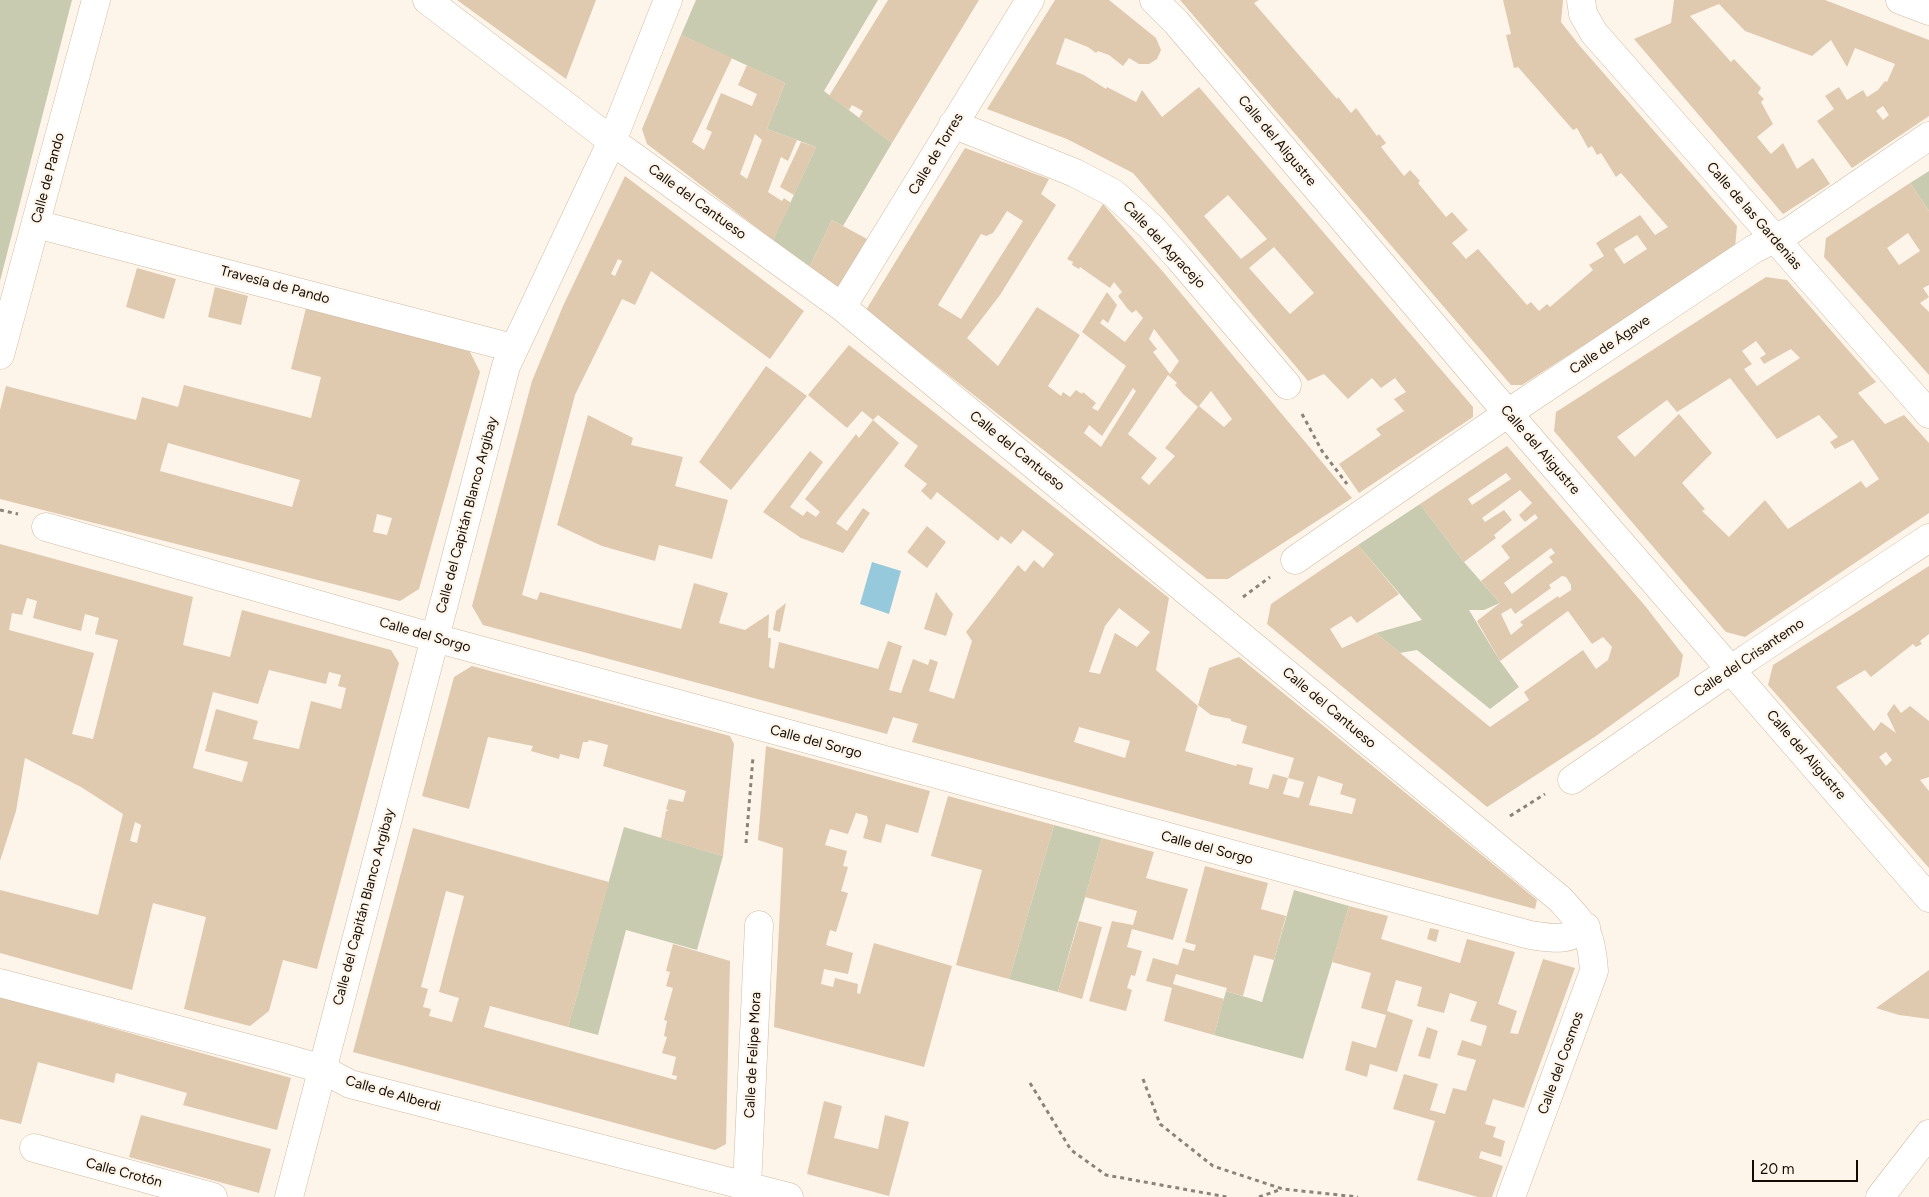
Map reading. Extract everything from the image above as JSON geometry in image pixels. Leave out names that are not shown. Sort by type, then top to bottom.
[{"type":"street","name":"Calle de Pando","points":[[0,355],[96,0]]},
{"type":"street","name":"Calle del Cantueso","points":[[428,0],[612,141],[842,307],[1552,893],[1586,927]]},
{"type":"street","name":"Calle del Capitán Blanco Argibay","points":[[289,1197],[506,366],[612,141],[668,0]]},
{"type":"street","name":"Calle de Torres","points":[[842,307],[1030,0]]},
{"type":"street","name":"Calle del Aligustre","points":[[1154,0],[1176,22],[1508,413],[1929,898]]},
{"type":"street","points":[[1900,0],[1929,11]]},
{"type":"street","name":"Calle de las Gardenias","points":[[1582,7],[1594,33],[1929,414]]},
{"type":"street","name":"Calle del Agracejo","points":[[953,124],[1067,169],[1113,192],[1150,226],[1178,257],[1287,385]]},
{"type":"street","name":"Calle de Ágave","points":[[1286,566],[1508,413],[1754,250],[1775,240],[1929,136]]},
{"type":"street","name":"Travesía de Pando","points":[[36,224],[513,348]]},
{"type":"street","name":"Calle del Sorgo","points":[[46,527],[435,638],[1530,934],[1553,938],[1574,937],[1586,927]]},
{"type":"street","name":"Calle del Crisantemo","points":[[1562,784],[1929,538]]},
{"type":"street","name":"Calle de Felipe Mora","points":[[747,1186],[759,925]]},
{"type":"street","name":"Calle del Cosmos","points":[[1511,1197],[1594,971],[1592,948],[1586,927]]},
{"type":"street","name":"Calle de Alberdi","points":[[0,983],[322,1069],[350,1084],[789,1197]]},
{"type":"street","points":[[1880,1197],[1929,1134]]},
{"type":"street","name":"Calle Crotón","points":[[34,1148],[213,1197]]},
{"type":"path","points":[[1299,410],[1322,451],[1352,490]]},
{"type":"path","points":[[1240,599],[1286,566]]},
{"type":"path","points":[[746,843],[754,747]]},
{"type":"path","points":[[1507,819],[1562,784]]},
{"type":"path","points":[[1143,1078],[1160,1124],[1213,1166],[1283,1189],[1358,1197]]},
{"type":"path","points":[[1030,1083],[1071,1150],[1106,1175],[1227,1197]]},
{"type":"path","points":[[1259,1197],[1283,1189]]},
{"type":"green space","points":[[0,0],[72,0],[0,281]]},
{"type":"green space","points":[[696,0],[878,0],[824,91],[892,143],[843,226],[832,220],[809,268],[773,240],[816,147],[767,129],[785,83],[681,35]]},
{"type":"green space","points":[[1929,171],[1929,211],[1910,183]]},
{"type":"green space","points":[[1420,504],[1464,562],[1500,603],[1484,610],[1469,610],[1500,661],[1519,687],[1490,709],[1417,650],[1400,653],[1376,633],[1422,620],[1358,545]]},
{"type":"green space","points":[[1054,825],[1102,838],[1058,992],[1009,979]]},
{"type":"green space","points":[[624,827],[723,856],[697,950],[626,930],[598,1035],[568,1027]]},
{"type":"green space","points":[[1294,890],[1349,906],[1303,1059],[1214,1035],[1226,991],[1262,1002]]},
{"type":"water","points":[[872,562],[901,571],[889,614],[860,604]]},
{"type":"building","points":[[457,0],[596,0],[566,79]]},
{"type":"building","points":[[888,0],[979,0],[892,143],[859,118],[863,111],[852,105],[849,110],[829,96]]},
{"type":"building","points":[[1055,0],[1109,0],[1156,38],[1161,50],[1157,59],[1149,64],[1139,64],[1129,58],[1123,66],[1109,55],[1098,51],[1096,53],[1088,47],[1065,38],[1056,64],[1084,75],[1106,89],[1107,87],[1136,102],[1142,90],[1162,117],[1199,87],[1473,407],[1473,417],[1359,493],[1339,464],[1381,435],[1376,429],[1404,411],[1394,399],[1406,392],[1395,378],[1381,388],[1372,378],[1348,399],[1324,374],[1308,381],[1133,173],[1067,139],[987,109]],"holes":[[[1228,195],[1267,239],[1241,259],[1204,216]],[[1274,247],[1314,293],[1290,314],[1249,268]]]},
{"type":"building","points":[[1180,0],[1259,0],[1254,3],[1337,99],[1338,97],[1351,113],[1356,108],[1377,136],[1379,134],[1386,143],[1381,147],[1404,176],[1410,170],[1420,181],[1418,183],[1446,217],[1452,212],[1468,230],[1452,243],[1466,259],[1478,249],[1527,305],[1531,302],[1539,311],[1547,304],[1550,307],[1593,270],[1589,265],[1604,256],[1596,243],[1640,215],[1655,235],[1668,227],[1621,173],[1616,177],[1601,153],[1597,155],[1592,146],[1588,148],[1577,128],[1573,130],[1518,67],[1514,68],[1506,35],[1511,34],[1503,0],[1563,0],[1561,22],[1737,226],[1735,248],[1522,385],[1511,385]],"holes":[[[1637,235],[1647,249],[1624,264],[1614,249]]]},
{"type":"building","points":[[1674,0],[1825,0],[1929,40],[1929,116],[1852,168],[1817,121],[1834,109],[1825,96],[1839,87],[1847,100],[1863,90],[1867,97],[1878,90],[1885,81],[1887,82],[1895,64],[1855,48],[1847,67],[1831,40],[1812,56],[1745,31],[1719,4],[1690,16],[1731,62],[1734,59],[1761,88],[1758,93],[1764,99],[1761,102],[1773,124],[1757,137],[1771,154],[1783,143],[1797,169],[1813,158],[1830,184],[1783,214],[1634,39],[1671,23]],"holes":[[[1883,106],[1889,115],[1883,120],[1876,111]]]},
{"type":"building","points":[[681,35],[732,58],[692,142],[704,150],[712,132],[706,129],[721,93],[752,106],[757,94],[738,85],[747,65],[785,83],[767,129],[797,140],[788,161],[781,157],[768,192],[782,201],[784,198],[791,203],[773,240],[647,144],[642,129]],"holes":[[[755,134],[762,140],[747,179],[740,174]]]},
{"type":"building","points":[[801,142],[816,147],[794,195],[780,187]]},
{"type":"building","points":[[965,148],[1049,179],[1041,194],[1056,205],[1000,295],[967,338],[998,366],[1037,307],[1080,335],[1048,386],[1061,396],[1063,392],[1070,397],[1076,390],[1082,394],[1083,392],[1096,403],[1092,408],[1098,411],[1126,366],[1082,332],[1107,292],[1117,305],[1108,323],[1103,319],[1100,323],[1125,342],[1143,318],[1136,310],[1132,313],[1127,308],[1118,296],[1122,292],[1114,282],[1110,288],[1080,267],[1079,269],[1072,265],[1073,262],[1067,259],[1103,204],[1164,273],[1352,498],[1228,579],[1207,579],[866,310]],"holes":[[[1007,211],[1023,221],[961,319],[938,305],[981,234],[986,236],[993,233]],[[1154,329],[1179,361],[1170,374],[1153,352],[1157,349],[1149,339]],[[1168,375],[1177,383],[1175,385],[1183,394],[1198,407],[1165,448],[1175,456],[1149,485],[1141,478],[1157,458],[1128,434]],[[1133,388],[1136,391],[1101,447],[1084,433],[1089,425],[1102,436]],[[1211,391],[1232,419],[1224,427],[1199,406]]]},
{"type":"building","points":[[625,176],[804,311],[770,359],[651,271],[635,305],[622,299],[575,395],[522,595],[537,600],[540,592],[681,629],[694,583],[728,593],[719,623],[745,630],[769,614],[768,638],[771,638],[769,667],[774,669],[779,642],[878,669],[888,641],[902,646],[889,690],[901,693],[913,659],[928,665],[930,659],[938,662],[929,691],[954,699],[972,641],[966,632],[1018,565],[1025,572],[1034,560],[1043,568],[1054,554],[1023,530],[1011,544],[1001,536],[998,541],[937,492],[931,500],[921,491],[927,484],[904,466],[918,446],[878,415],[873,420],[862,411],[847,428],[808,395],[849,345],[1169,598],[1156,670],[1198,706],[1185,751],[1236,766],[1237,764],[1253,768],[1249,784],[1268,789],[1273,774],[1288,778],[1294,758],[1242,743],[1247,726],[1231,721],[1231,719],[1211,715],[1198,705],[1209,668],[1239,657],[1537,900],[1535,909],[912,742],[918,724],[893,717],[887,734],[483,625],[472,606],[532,381],[563,306]],"holes":[[[618,259],[622,261],[615,276],[611,274]],[[1119,608],[1150,632],[1137,647],[1115,633],[1100,674],[1089,672],[1105,626]],[[1079,727],[1130,741],[1125,758],[1074,742]],[[1318,776],[1343,784],[1340,794],[1356,799],[1352,814],[1309,805]],[[1288,778],[1304,782],[1299,798],[1283,794]]]},
{"type":"building","points":[[1910,183],[1929,211],[1929,285],[1923,288],[1929,297],[1920,303],[1929,312],[1929,375],[1824,257],[1826,238]],"holes":[[[1908,233],[1920,251],[1899,265],[1887,248]]]},
{"type":"building","points":[[832,220],[867,239],[838,289],[809,268]]},
{"type":"building","points":[[137,268],[176,279],[164,319],[126,307]]},
{"type":"building","points":[[1766,277],[1787,280],[1876,382],[1858,393],[1885,424],[1904,415],[1929,443],[1929,513],[1745,637],[1726,632],[1554,431],[1556,412]],"holes":[[[1756,341],[1766,354],[1760,358],[1764,364],[1791,349],[1800,358],[1757,386],[1744,369],[1752,364],[1742,351]],[[1730,378],[1777,439],[1819,415],[1838,437],[1830,442],[1835,449],[1853,440],[1879,479],[1866,488],[1861,481],[1788,529],[1765,500],[1729,537],[1702,511],[1705,509],[1682,483],[1712,453],[1679,414],[1635,457],[1617,437],[1667,400],[1677,412]]]},
{"type":"building","points":[[215,287],[248,296],[241,325],[208,317]]},
{"type":"building","points":[[306,308],[469,350],[480,372],[419,589],[400,601],[0,499],[0,410],[6,386],[136,420],[142,397],[178,407],[184,385],[311,418],[321,377],[291,369]],"holes":[[[168,443],[300,480],[292,507],[160,471]],[[377,514],[392,518],[387,535],[373,532]]]},
{"type":"building","points":[[766,366],[807,396],[731,490],[699,462]]},
{"type":"building","points":[[588,415],[633,438],[631,445],[683,457],[675,486],[728,500],[712,559],[659,545],[655,561],[602,546],[557,525]]},
{"type":"building","points":[[873,420],[899,443],[836,523],[847,531],[863,508],[870,513],[843,553],[801,538],[763,512],[810,451],[823,462],[790,507],[803,516],[807,511],[816,517],[820,512],[805,499],[856,434],[859,438]]},
{"type":"building","points":[[1507,446],[1646,607],[1683,655],[1679,676],[1596,736],[1487,807],[1267,624],[1271,604],[1358,545],[1399,594],[1357,623],[1351,616],[1330,629],[1342,648],[1376,633],[1490,727],[1529,700],[1524,692],[1583,650],[1596,669],[1608,660],[1612,647],[1603,637],[1592,644],[1568,611],[1500,661],[1477,621],[1500,603],[1481,581],[1510,558],[1501,546],[1538,518],[1535,514],[1525,522],[1519,515],[1532,503],[1520,490],[1482,518],[1485,522],[1504,510],[1512,520],[1494,535],[1496,538],[1464,562],[1420,504]],"holes":[[[1506,473],[1511,479],[1472,505],[1468,499]],[[1551,548],[1555,553],[1549,557],[1553,562],[1512,594],[1504,583]],[[1562,576],[1566,577],[1571,585],[1571,590],[1559,598],[1558,596],[1520,622],[1523,625],[1511,635],[1501,614],[1511,608],[1515,614],[1551,588],[1549,585]]]},
{"type":"building","points":[[927,526],[946,542],[927,568],[907,552]]},
{"type":"building","points":[[0,544],[193,597],[183,645],[230,657],[242,610],[391,650],[399,663],[317,969],[283,960],[269,1011],[250,1026],[184,1009],[206,917],[153,903],[132,990],[0,953],[0,890],[98,915],[123,814],[81,787],[25,758],[16,811],[0,861]],"holes":[[[27,598],[37,601],[33,618],[81,631],[85,614],[99,618],[95,634],[118,640],[93,739],[72,734],[94,653],[9,630],[12,613],[22,615]],[[269,670],[326,684],[329,672],[341,675],[338,686],[346,688],[341,709],[311,701],[299,749],[253,739],[258,721],[216,709],[205,751],[248,762],[242,782],[193,768],[213,692],[258,704]],[[135,822],[141,825],[137,843],[130,841]]]},
{"type":"building","points":[[1929,566],[1929,634],[1920,641],[1922,644],[1916,647],[1913,644],[1871,677],[1865,670],[1836,687],[1874,731],[1881,722],[1896,733],[1887,714],[1894,704],[1901,713],[1910,706],[1929,721],[1929,777],[1920,780],[1929,791],[1929,868],[1768,685],[1773,665]],"holes":[[[1886,752],[1892,760],[1886,766],[1879,757]]]},
{"type":"building","points":[[936,592],[953,614],[946,636],[924,629]]},
{"type":"building","points":[[786,603],[780,632],[773,630],[776,611]]},
{"type":"building","points":[[472,666],[730,736],[734,744],[723,856],[661,838],[666,811],[669,811],[666,809],[669,799],[683,802],[686,791],[603,766],[608,745],[589,740],[588,742],[583,742],[579,759],[560,754],[559,759],[531,751],[533,746],[488,737],[469,809],[422,796],[454,677]]},
{"type":"building","points":[[766,746],[930,791],[918,833],[886,824],[881,843],[863,838],[868,821],[867,816],[856,813],[848,834],[830,829],[825,845],[847,851],[843,866],[848,867],[841,891],[848,893],[836,932],[830,930],[826,945],[853,953],[848,974],[824,969],[821,984],[833,987],[835,978],[858,984],[857,993],[860,994],[874,943],[952,966],[924,1067],[774,1027],[783,848],[758,840]]},
{"type":"building","points":[[948,796],[1054,825],[1009,979],[956,965],[982,870],[931,856]]},
{"type":"building","points":[[413,828],[609,882],[568,1027],[490,1006],[484,1027],[676,1080],[677,1076],[672,1075],[676,1057],[662,1053],[667,1037],[664,1036],[667,1021],[664,1020],[673,988],[666,986],[670,972],[666,971],[673,944],[730,961],[726,1144],[715,1150],[353,1052]],"holes":[[[446,891],[464,896],[439,992],[459,998],[452,1022],[429,1016],[431,1009],[423,1007],[428,989],[421,987]]]},
{"type":"building","points":[[1102,838],[1154,852],[1146,878],[1188,889],[1173,940],[1132,929],[1127,947],[1142,951],[1135,976],[1131,975],[1127,988],[1132,990],[1126,1011],[1089,1001],[1112,921],[1133,925],[1137,911],[1085,897]]},
{"type":"building","points":[[1205,866],[1268,883],[1261,909],[1286,916],[1274,960],[1254,955],[1243,996],[1226,991],[1227,988],[1176,974],[1173,984],[1224,999],[1214,1035],[1164,1021],[1172,988],[1146,981],[1153,958],[1178,965],[1183,948],[1194,951],[1196,945],[1185,942]]},
{"type":"building","points":[[1349,906],[1388,916],[1381,939],[1460,963],[1467,939],[1515,952],[1498,1004],[1517,1011],[1510,1033],[1518,1034],[1543,959],[1575,968],[1524,1108],[1493,1099],[1485,1124],[1496,1127],[1493,1137],[1505,1141],[1501,1157],[1481,1151],[1479,1158],[1503,1166],[1492,1197],[1478,1197],[1417,1180],[1435,1121],[1393,1109],[1404,1074],[1438,1084],[1430,1110],[1445,1114],[1453,1088],[1466,1091],[1476,1060],[1457,1055],[1462,1040],[1481,1046],[1487,1026],[1470,1021],[1477,1002],[1450,993],[1444,1013],[1417,1006],[1422,987],[1396,980],[1387,1011],[1413,1020],[1397,1072],[1370,1064],[1367,1077],[1345,1070],[1352,1041],[1376,1048],[1386,1015],[1361,1008],[1371,973],[1332,962]]},
{"type":"building","points":[[1079,921],[1102,927],[1082,999],[1058,992]]},
{"type":"building","points":[[1430,928],[1439,930],[1436,942],[1427,939]]},
{"type":"building","points":[[1929,970],[1929,1019],[1899,1015],[1876,1008]]},
{"type":"building","points":[[0,997],[291,1078],[277,1130],[183,1105],[187,1093],[116,1073],[114,1083],[38,1062],[21,1124],[0,1119]]},
{"type":"building","points":[[1427,1027],[1438,1031],[1430,1059],[1418,1056]]},
{"type":"building","points":[[824,1101],[842,1106],[834,1138],[878,1149],[885,1115],[909,1122],[889,1196],[807,1174]]},
{"type":"building","points":[[141,1115],[271,1149],[259,1193],[129,1157]]}]
